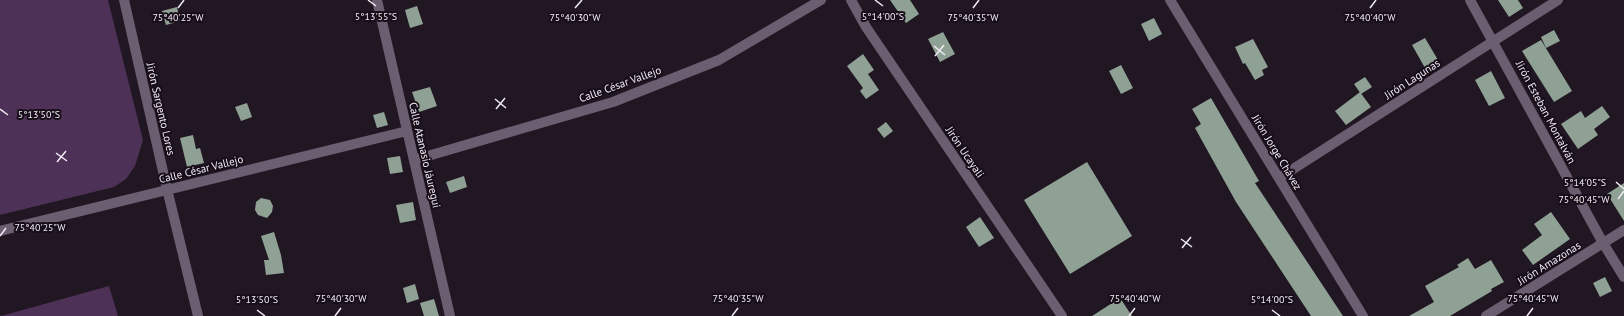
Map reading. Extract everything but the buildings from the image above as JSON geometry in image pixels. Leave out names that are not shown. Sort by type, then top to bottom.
[{"type":"street","name":"Jirón Sargento Lores","points":[[124,0],[167,189],[198,316]]},
{"type":"street","name":"Calle Atanasio Jáuregui","points":[[377,0],[450,316]]},
{"type":"street","name":"Calle César Vallejo","points":[[414,160],[613,102],[719,60],[821,0]]},
{"type":"street","name":"Jirón Ucayali","points":[[851,0],[866,27],[1060,315]]},
{"type":"street","name":"Jirón Jorge Chávez","points":[[1170,0],[1363,316]]},
{"type":"street","name":"Jirón Esteban Montalván","points":[[1470,0],[1494,41],[1603,243],[1624,278]]},
{"type":"street","name":"Jirón Lagunas","points":[[1279,178],[1558,0]]},
{"type":"street","name":"Calle César Vallejo","points":[[0,231],[407,131]]},
{"type":"street","name":"Jirón Amazonas","points":[[1486,316],[1624,230]]},
{"type":"shaded area","points":[[0,0],[108,0],[143,140],[135,166],[126,179],[114,187],[0,215]]},
{"type":"shaded area","points":[[109,286],[118,316],[1,316]]}]
